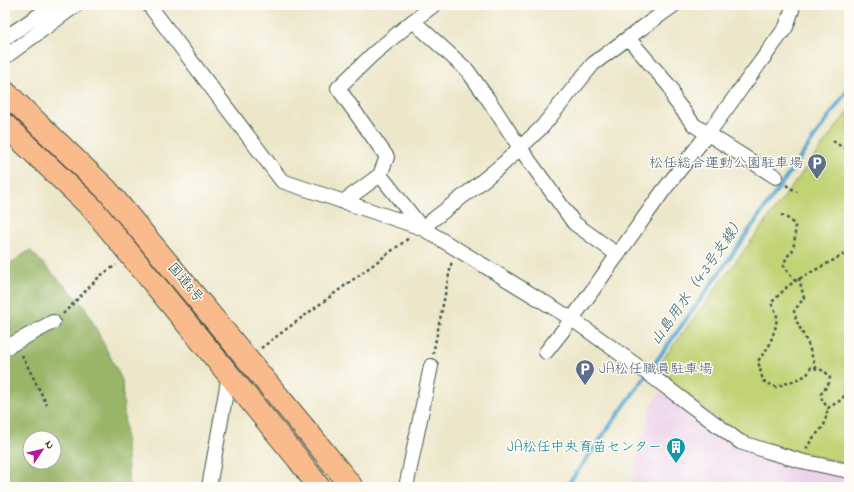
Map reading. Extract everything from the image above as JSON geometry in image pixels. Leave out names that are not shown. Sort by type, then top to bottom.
[{"type":"highway","name":"国道8号","points":[[5,92],[107,190],[352,487]]},
{"type":"highway","name":"国道8号","points":[[5,125],[92,208],[319,487]]},
{"type":"street","points":[[5,38],[54,5]]},
{"type":"street","points":[[5,57],[76,5]]},
{"type":"street","points":[[149,5],[282,181],[422,228],[572,319],[740,442],[767,452],[849,471]]},
{"type":"street","points":[[343,202],[380,175],[388,157],[338,88],[373,54],[434,5]]},
{"type":"street","points":[[422,228],[475,188],[542,127],[593,64],[674,5]]},
{"type":"street","points":[[546,352],[572,319],[663,191],[708,134],[786,27],[793,5]]},
{"type":"street","points":[[413,21],[467,70],[574,224],[618,255]]},
{"type":"street","points":[[628,38],[671,88],[674,99],[694,124],[776,177]]},
{"type":"street","points":[[380,175],[422,228]]},
{"type":"street","points":[[10,345],[53,322]]},
{"type":"street","points":[[406,487],[431,366]]},
{"type":"street","points":[[209,487],[229,375]]},
{"type":"path","points":[[833,141],[842,147],[849,148]]},
{"type":"path","points":[[789,187],[797,192]]},
{"type":"path","points":[[782,215],[795,226],[793,250],[786,258],[784,266],[795,281]]},
{"type":"path","points":[[247,359],[422,228]]},
{"type":"path","points":[[431,366],[454,247]]},
{"type":"path","points":[[828,408],[822,400],[821,394],[829,384],[830,378],[825,371],[812,367],[807,375],[776,387],[763,381],[758,361],[769,346],[776,326],[777,314],[771,303],[787,287],[799,278],[843,255],[849,250]]},
{"type":"path","points":[[53,322],[66,312],[100,276],[129,254]]},
{"type":"path","points":[[849,274],[847,277],[849,289]]},
{"type":"path","points":[[799,278],[804,298],[794,311],[816,368]]},
{"type":"path","points":[[10,345],[47,405]]},
{"type":"path","points":[[801,461],[812,439],[824,426],[828,408],[841,400],[849,390]]},
{"type":"shaded area","points":[[661,391],[739,449],[849,477],[849,487],[631,487],[640,435],[644,436],[650,408]]},
{"type":"green space","points":[[849,110],[849,464],[759,444],[740,436],[655,370]]},
{"type":"green space","points":[[30,250],[85,307],[122,380],[129,487],[5,487],[5,267]]},
{"type":"waterway","name":"山島用水（4-3号支線）","points":[[566,487],[849,88]]},
{"type":"place","name":"松任総合運動公園駐車場","points":[[817,180]]},
{"type":"place","name":"JA松任職員駐車場","points":[[585,386]]},
{"type":"place","name":"JA松任中央育苗センター","points":[[676,464]]}]
